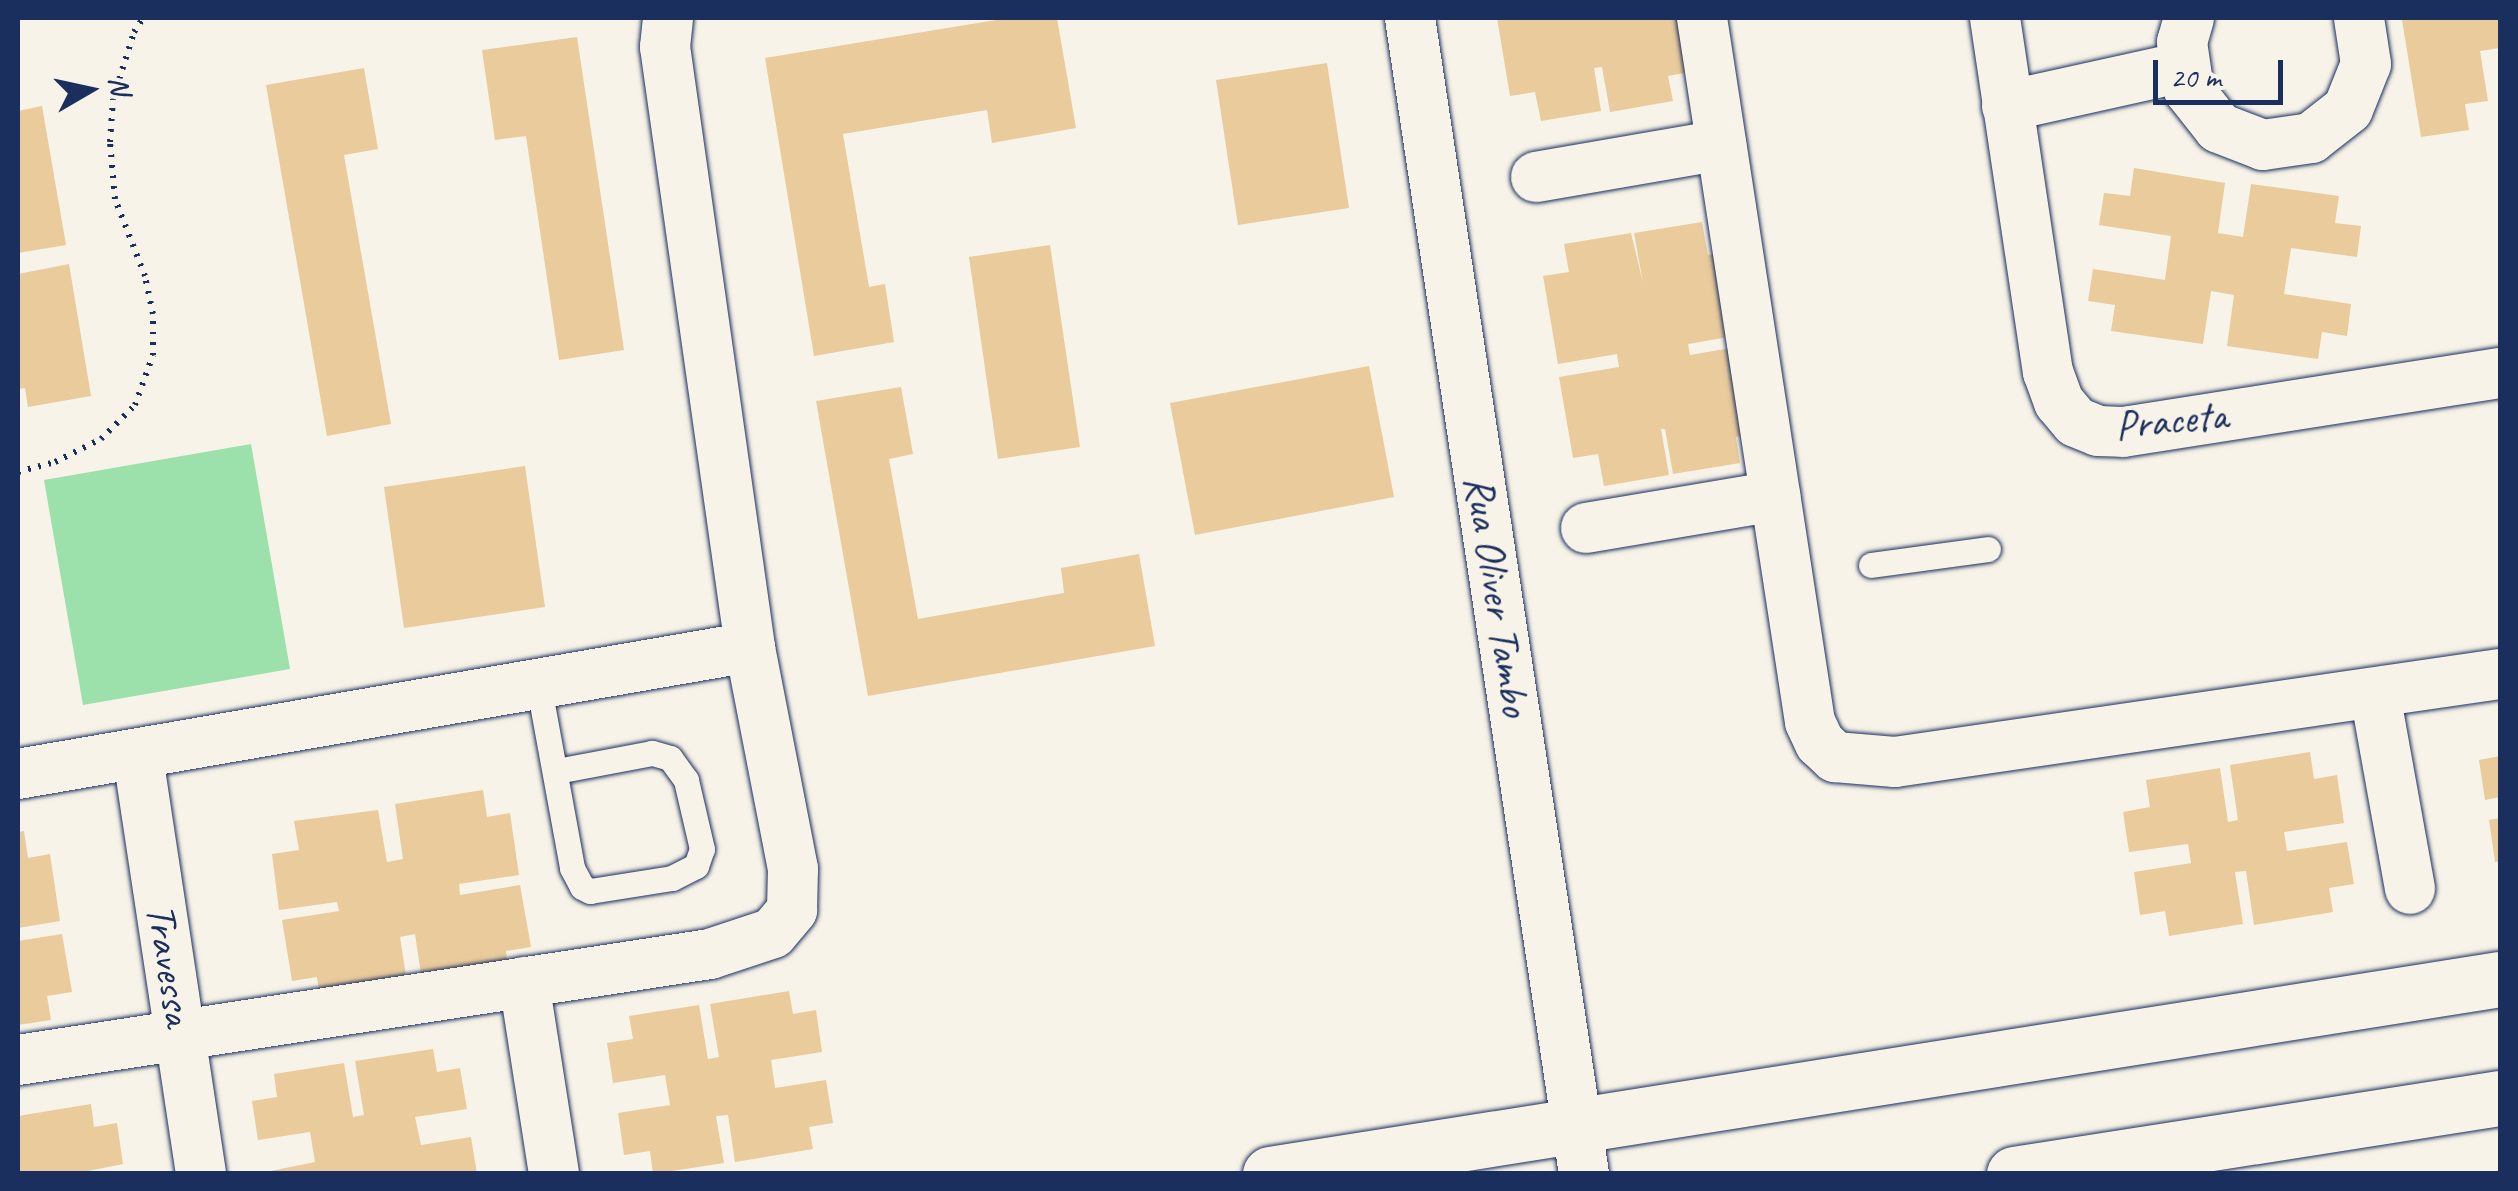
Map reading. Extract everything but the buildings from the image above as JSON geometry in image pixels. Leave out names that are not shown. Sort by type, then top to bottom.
[{"type":"street","points":[[18,1060],[744,946],[772,933],[792,910],[794,870],[750,647],[665,47],[668,18]]},
{"type":"street","name":"Rua Oliver Tambo","points":[[1410,18],[1580,1150]]},
{"type":"street","points":[[1702,18],[1810,722],[1820,743],[1835,757],[1895,762],[2500,674]]},
{"type":"street","name":"Praceta","points":[[1995,18],[2048,372],[2060,402],[2076,422],[2098,431],[2123,432],[2500,373]]},
{"type":"street","points":[[2189,18],[2182,67],[2189,90],[2219,128],[2264,145],[2311,138],[2348,108],[2360,87],[2366,52],[2359,18]]},
{"type":"street","points":[[2008,106],[2182,67]]},
{"type":"street","points":[[1536,177],[1720,145]]},
{"type":"street","points":[[1586,528],[1776,496]]},
{"type":"street","points":[[18,774],[750,647]]},
{"type":"street","points":[[2375,694],[2410,889]]},
{"type":"street","name":"Travessa","points":[[138,756],[201,1174]]},
{"type":"street","points":[[1270,1174],[1580,1150],[2500,980]]},
{"type":"street","points":[[524,982],[554,1174]]},
{"type":"street","points":[[2014,1174],[2500,1098]]},
{"type":"lane","points":[[1871,564],[1988,549]]},
{"type":"lane","points":[[538,682],[572,868],[582,887],[590,891],[672,878],[696,866],[702,850],[686,780],[670,758],[652,754],[557,771]]},
{"type":"path","points":[[18,472],[55,462],[101,439],[135,404],[152,355],[153,314],[145,276],[115,199],[110,142],[114,99],[134,32],[143,18]]},
{"type":"green space","points":[[251,444],[290,669],[83,705],[44,480]]}]
